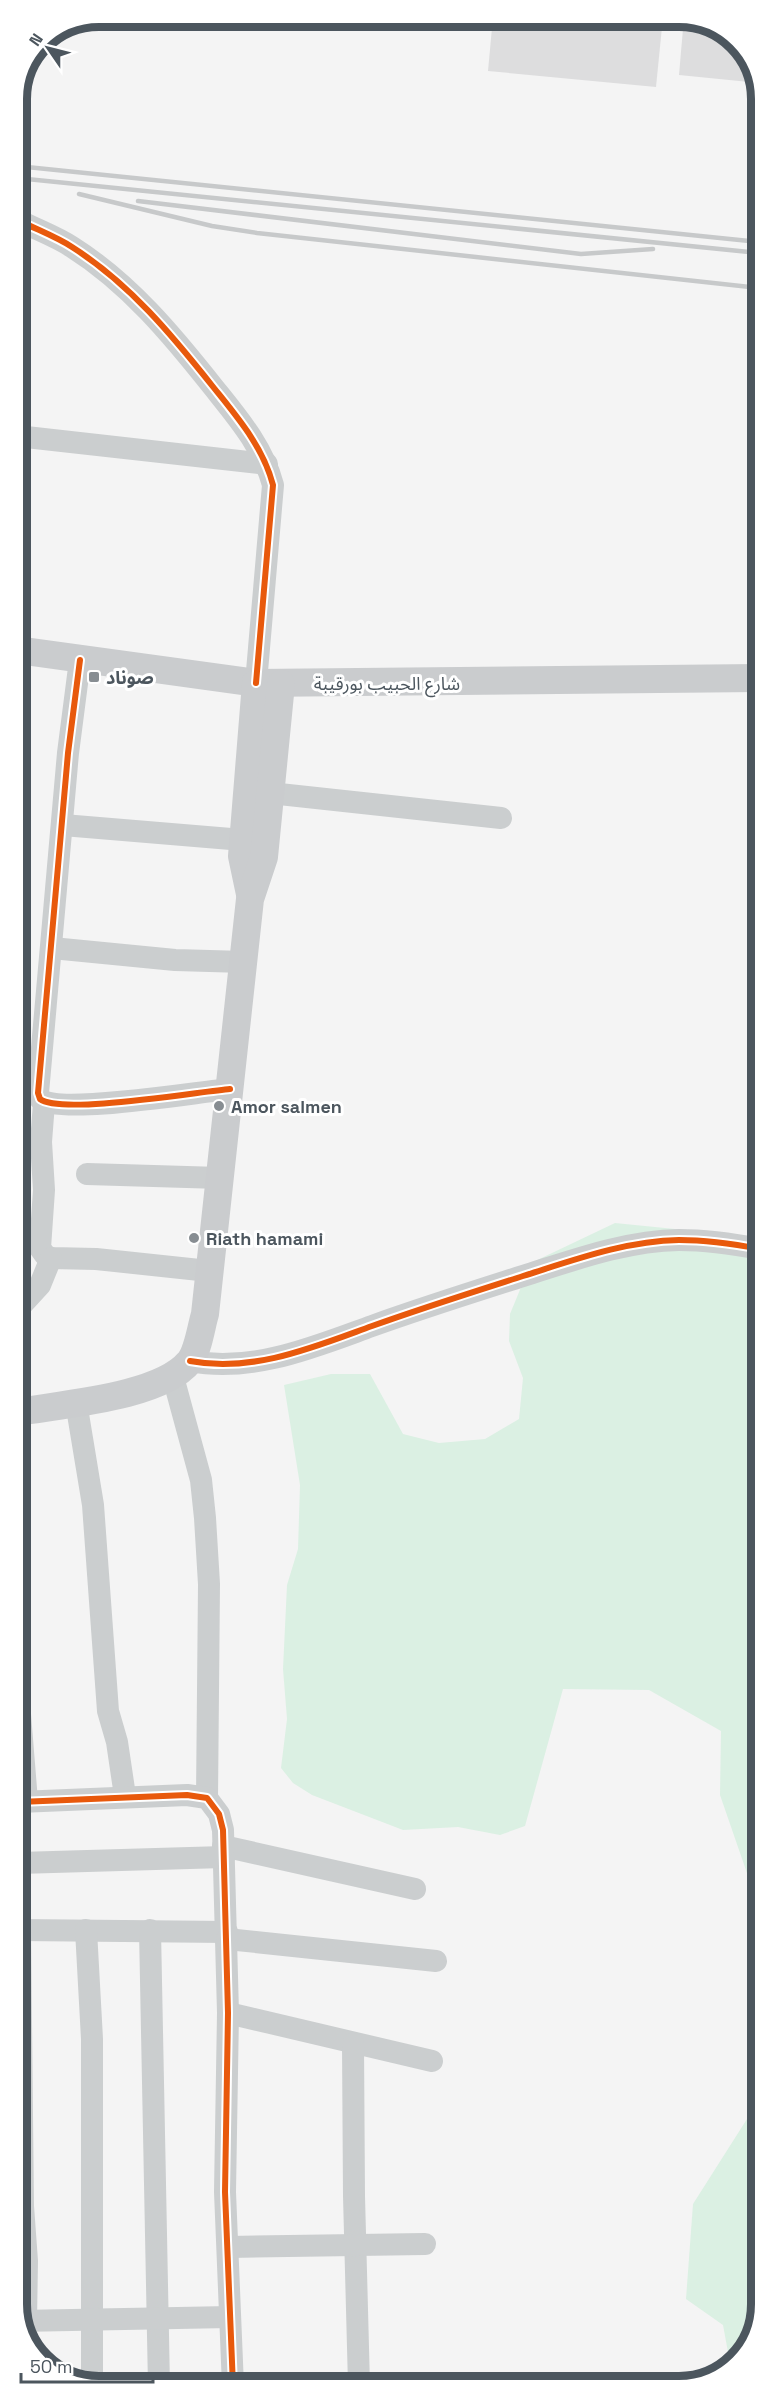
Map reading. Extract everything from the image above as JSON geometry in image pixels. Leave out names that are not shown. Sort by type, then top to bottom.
[{"type":"main road","name":"شارع الحبيب بورقيبة","points":[[27,652],[268,683],[751,678]]},
{"type":"main road","points":[[27,1410],[137,1391],[182,1369],[205,1314],[250,899],[264,856],[270,793],[268,683]]},
{"type":"main road","points":[[250,899],[242,856],[243,840],[268,683]]},
{"type":"street","points":[[27,224],[71,246],[124,285],[178,342],[230,408],[267,464],[273,485],[268,683]]},
{"type":"street","points":[[27,437],[267,464]]},
{"type":"street","points":[[80,660],[68,753],[38,1092],[44,1103],[41,1142],[44,1190],[40,1248],[51,1258],[96,1259],[209,1271]]},
{"type":"street","points":[[270,793],[501,818]]},
{"type":"street","points":[[63,825],[243,840]]},
{"type":"street","points":[[52,948],[155,958],[244,963]]},
{"type":"street","points":[[44,1103],[61,1106],[93,1105],[230,1089]]},
{"type":"street","points":[[87,1174],[220,1178]]},
{"type":"street","points":[[233,2376],[225,2192],[228,2013],[224,1851],[219,1814],[207,1798],[209,1584],[201,1480],[182,1369],[246,1364],[302,1351],[482,1288],[604,1251],[679,1240],[751,1247]]},
{"type":"street","points":[[27,1299],[40,1285],[51,1258]]},
{"type":"street","points":[[76,1402],[93,1504],[108,1711],[117,1742],[125,1796]]},
{"type":"street","points":[[27,1802],[187,1794],[207,1798]]},
{"type":"street","points":[[27,1863],[224,1851],[415,1889]]},
{"type":"street","points":[[27,1930],[150,1930],[227,1935],[436,1961]]},
{"type":"street","points":[[86,1930],[92,2039],[92,2376]]},
{"type":"street","points":[[150,1930],[159,2376]]},
{"type":"street","points":[[228,2013],[432,2061]]},
{"type":"street","points":[[353,2044],[359,2376]]},
{"type":"street","points":[[229,2247],[425,2244]]},
{"type":"street","points":[[29,2321],[230,2318]]},
{"type":"green space","points":[[615,1223],[751,1238],[751,1885],[720,1795],[721,1731],[649,1690],[563,1689],[525,1826],[500,1835],[458,1827],[403,1830],[312,1795],[293,1783],[281,1768],[287,1719],[283,1669],[287,1585],[298,1549],[300,1485],[284,1385],[331,1374],[370,1374],[403,1434],[439,1443],[485,1439],[519,1419],[523,1378],[509,1341],[510,1314],[531,1263]]},
{"type":"green space","points":[[751,2113],[750,2318],[741,2340],[729,2355],[723,2325],[686,2299],[693,2204]]},
{"type":"building","points":[[492,27],[662,27],[656,87],[488,71]]},
{"type":"building","points":[[683,27],[706,33],[726,45],[744,67],[749,82],[679,75]]},
{"type":"railway","points":[[27,167],[751,241]]},
{"type":"railway","points":[[27,179],[751,252]]},
{"type":"railway","points":[[79,194],[212,226],[257,233],[751,287]]},
{"type":"railway","points":[[138,201],[581,254],[653,249]]},
{"type":"cycle path","points":[[27,224],[72,247],[93,261],[131,293],[198,368],[241,422],[263,458],[273,485],[256,683]]},
{"type":"cycle path","points":[[80,660],[68,753],[38,1093],[40,1099],[74,1105],[100,1104],[230,1089]]},
{"type":"cycle path","points":[[190,1361],[237,1364],[283,1356],[466,1294],[619,1248],[679,1240],[751,1248]]},
{"type":"cycle path","points":[[27,1802],[187,1795],[207,1798],[219,1814],[223,1830],[228,2013],[225,2192],[233,2376]]},
{"type":"place","name":"صوناد","points":[[94,677]]},
{"type":"place","name":"Amor salmen","points":[[219,1106]]},
{"type":"place","name":"Riath hamami","points":[[194,1238]]}]
